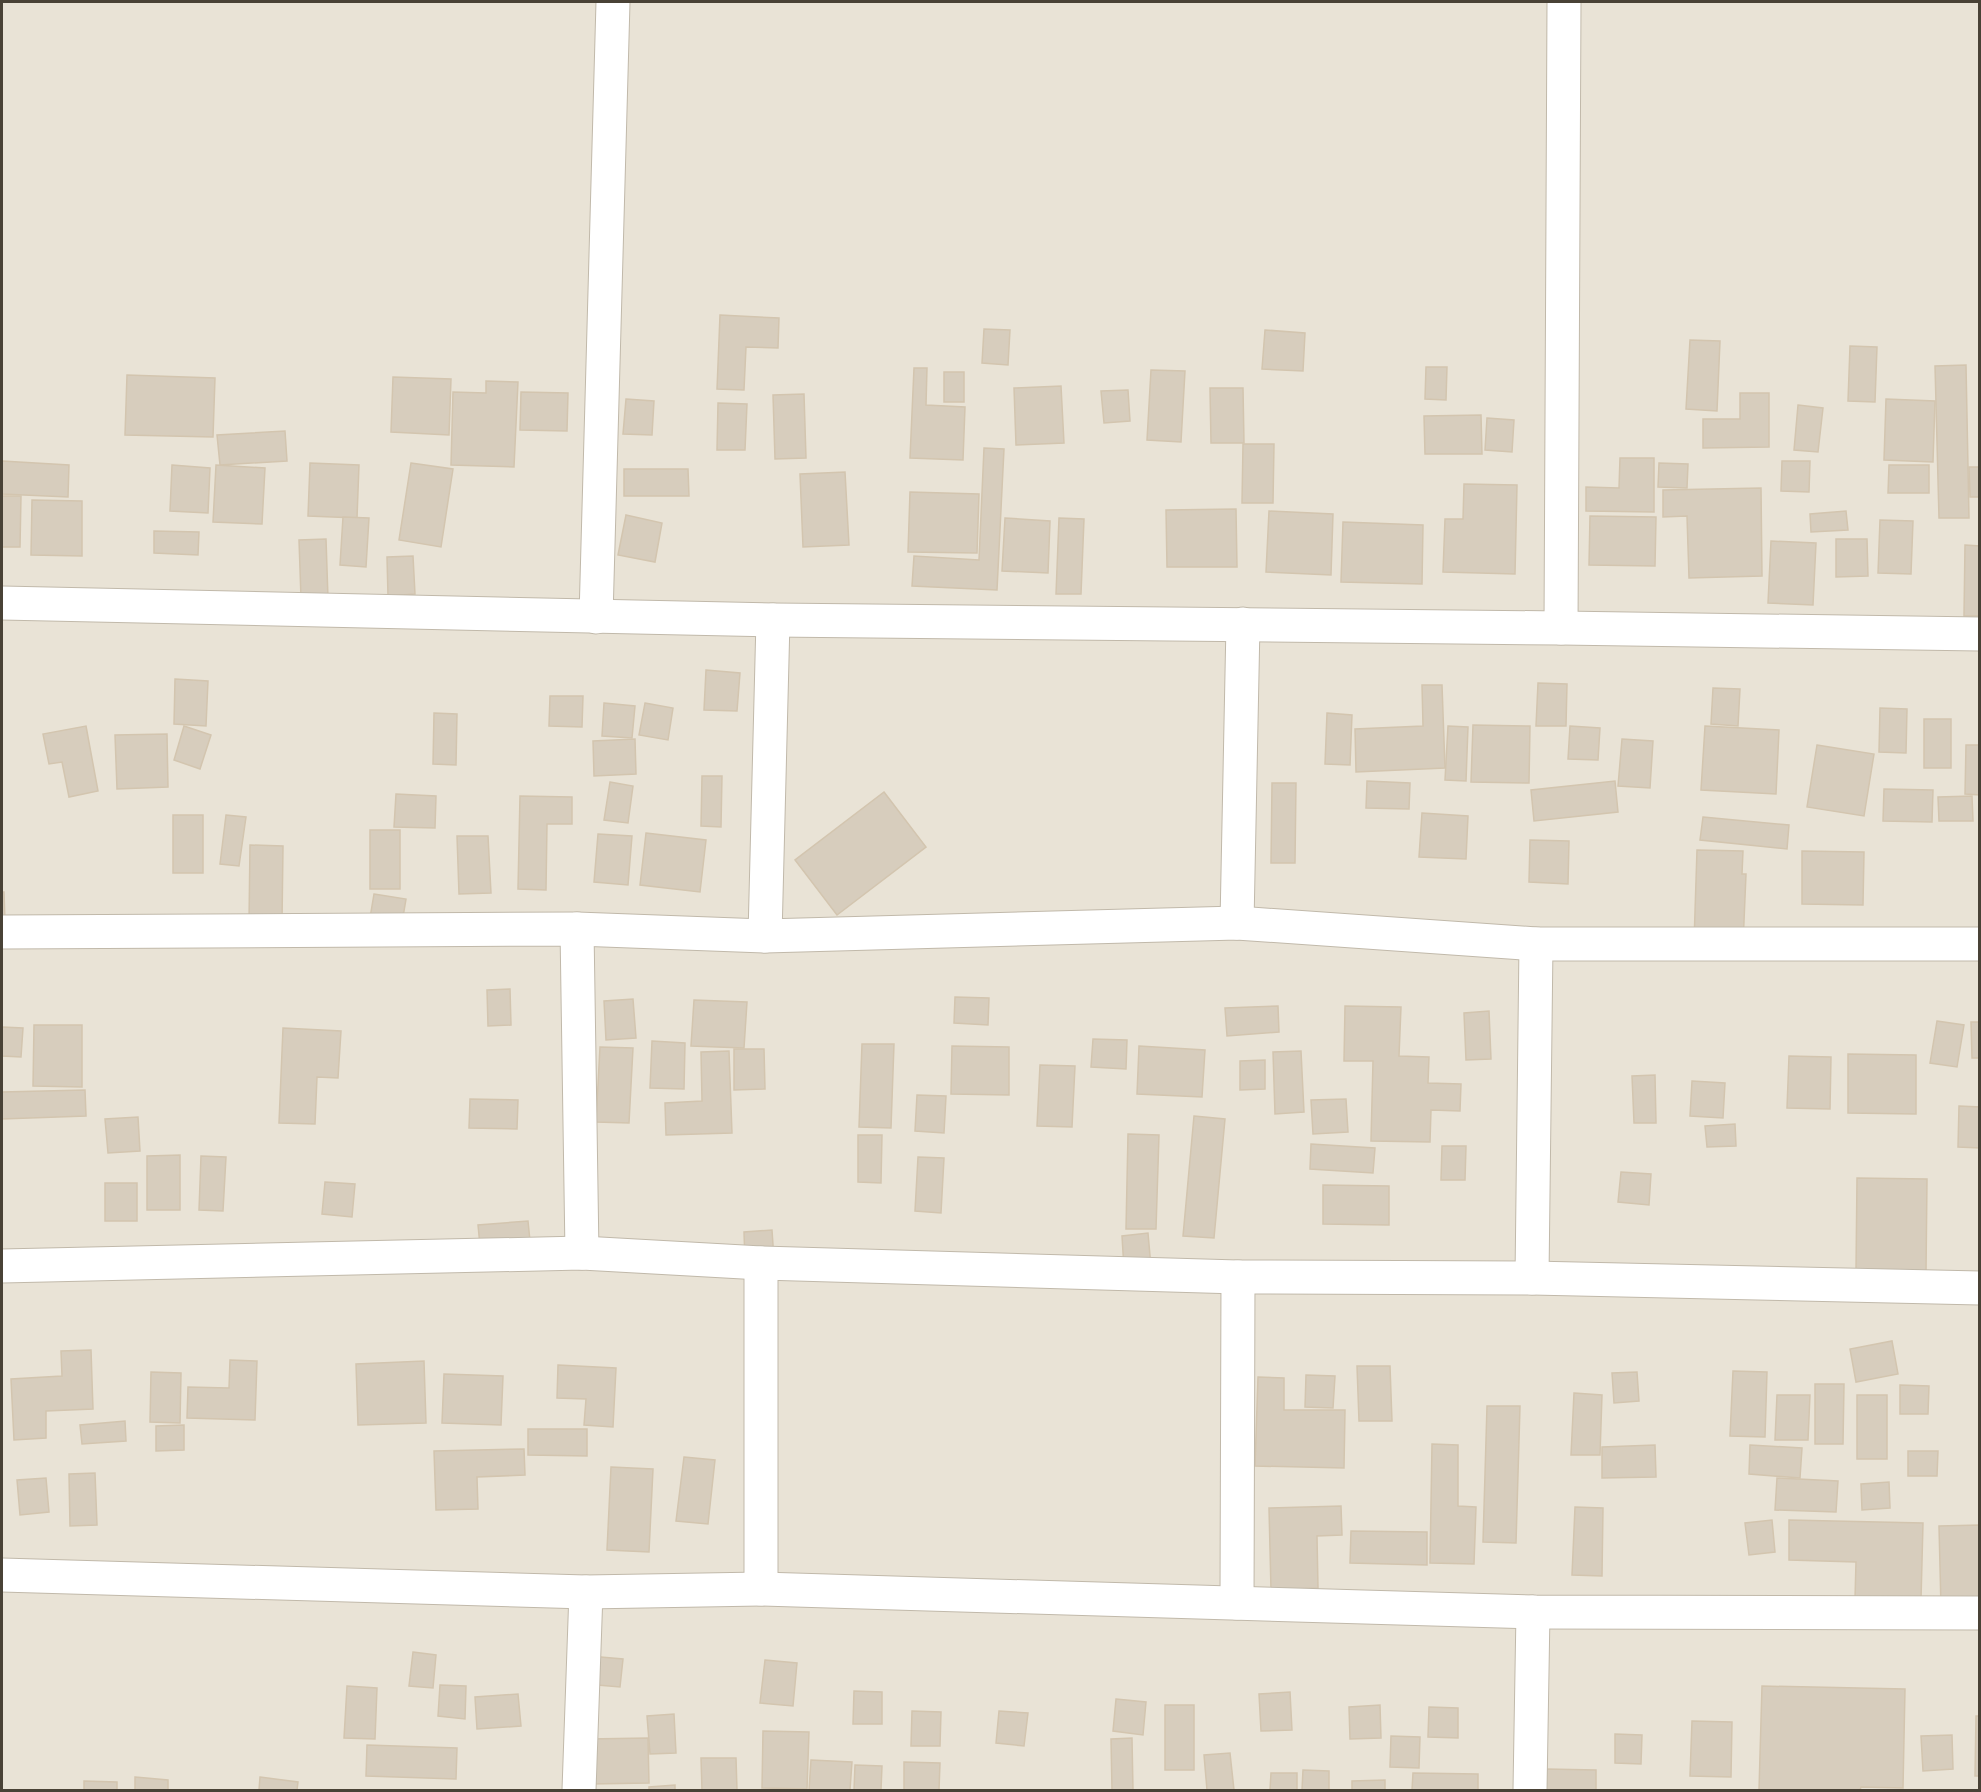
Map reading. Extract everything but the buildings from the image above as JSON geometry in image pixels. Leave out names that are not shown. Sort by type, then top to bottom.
[{"type":"street","points":[[596,617],[613,2]]},
{"type":"street","points":[[1561,628],[1564,2]]},
{"type":"street","points":[[2,603],[773,620],[1980,634]]},
{"type":"street","points":[[765,936],[773,620]]},
{"type":"street","points":[[1237,923],[1243,624]]},
{"type":"street","points":[[2,932],[577,929],[765,936],[1237,923],[1536,944],[1980,944]]},
{"type":"street","points":[[577,929],[582,1253]]},
{"type":"street","points":[[1532,1278],[1536,944]]},
{"type":"street","points":[[2,1266],[582,1253],[761,1263],[1238,1277],[1532,1278],[1980,1288]]},
{"type":"street","points":[[761,1263],[761,1589]]},
{"type":"street","points":[[1237,1603],[1238,1277]]},
{"type":"street","points":[[2,1575],[586,1592],[761,1589],[1533,1612],[1980,1613]]},
{"type":"street","points":[[579,1791],[586,1592]]},
{"type":"street","points":[[1530,1791],[1533,1612]]},
{"type":"shaded area","points":[[2,2],[1979,2],[1979,1790],[2,1790]]}]
